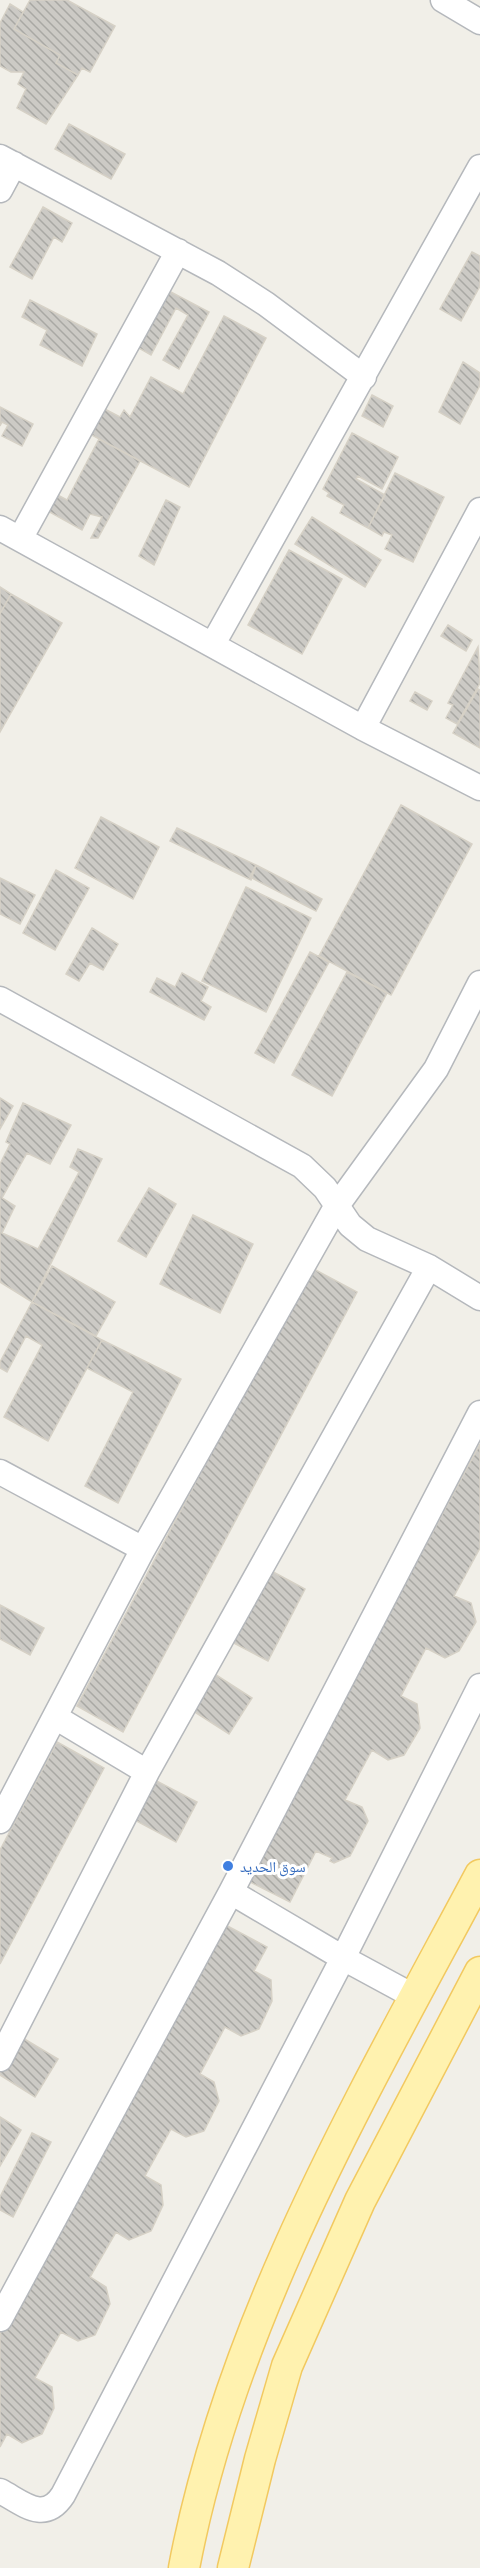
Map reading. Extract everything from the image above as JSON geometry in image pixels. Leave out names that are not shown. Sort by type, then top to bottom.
[{"type":"main road","points":[[184,2568],[191,2529],[223,2417],[252,2338],[322,2175],[480,1875]]},
{"type":"main road","points":[[233,2568],[260,2459],[287,2366],[360,2200],[480,1972]]},
{"type":"lane","points":[[443,0],[478,16]]},
{"type":"lane","points":[[0,190],[7,161],[218,273],[266,304],[364,377]]},
{"type":"lane","points":[[213,644],[480,167]]},
{"type":"lane","points":[[177,251],[10,533],[363,728],[480,788]]},
{"type":"lane","points":[[363,728],[480,510]]},
{"type":"lane","points":[[0,1821],[143,1549],[336,1207],[436,1070],[480,983]]},
{"type":"lane","points":[[0,999],[302,1166],[325,1188],[350,1225],[367,1239],[429,1267],[480,1298]]},
{"type":"lane","points":[[0,2059],[147,1772],[429,1267]]},
{"type":"lane","points":[[0,2319],[231,1892],[480,1413]]},
{"type":"lane","points":[[0,1472],[143,1549]]},
{"type":"lane","points":[[0,2491],[37,2510],[48,2510],[57,2505],[63,2495],[343,1958],[480,1686]]},
{"type":"lane","points":[[55,1717],[147,1772]]},
{"type":"lane","points":[[231,1892],[343,1958],[415,1997]]},
{"type":"building","points":[[30,0],[67,0],[115,26],[90,72],[82,68],[78,75],[56,63],[60,55],[14,29]]},
{"type":"building","points":[[10,4],[23,12],[14,29],[60,55],[56,63],[78,75],[46,124],[17,108],[26,89],[18,84],[24,72],[11,72],[0,66],[0,23]]},
{"type":"building","points":[[69,124],[125,154],[111,179],[55,149]]},
{"type":"building","points":[[43,207],[72,223],[62,242],[54,237],[32,279],[10,267]]},
{"type":"building","points":[[472,252],[480,256],[480,286],[461,321],[440,309]]},
{"type":"building","points":[[167,290],[209,312],[179,369],[163,360],[188,315],[176,308],[151,355],[137,347]]},
{"type":"building","points":[[30,300],[97,334],[82,366],[40,345],[47,330],[22,317]]},
{"type":"building","points":[[224,316],[266,338],[189,487],[88,433],[101,407],[120,417],[124,410],[130,417],[151,377],[183,394]]},
{"type":"building","points":[[463,362],[480,373],[480,385],[460,424],[439,412]]},
{"type":"building","points":[[372,395],[393,406],[383,427],[362,416]]},
{"type":"building","points":[[0,407],[33,424],[22,446],[2,436],[8,425],[2,422],[0,426]]},
{"type":"building","points":[[352,433],[398,457],[382,489],[358,476],[356,479],[385,495],[368,528],[340,513],[344,505],[327,496],[329,493],[323,489]]},
{"type":"building","points":[[99,439],[140,461],[98,538],[91,538],[102,517],[90,514],[82,530],[46,510],[54,493],[67,500]]},
{"type":"building","points":[[395,473],[444,497],[413,562],[385,549],[392,535],[384,532],[382,536],[368,528]]},
{"type":"building","points":[[166,500],[180,507],[154,565],[139,556]]},
{"type":"building","points":[[312,517],[381,560],[365,587],[295,544]]},
{"type":"building","points":[[289,550],[342,579],[302,654],[248,625]]},
{"type":"building","points":[[0,587],[11,594],[0,614]]},
{"type":"building","points":[[11,594],[62,623],[0,732],[0,614]]},
{"type":"building","points":[[448,625],[472,640],[466,651],[441,636]]},
{"type":"building","points":[[478,647],[480,683],[457,724],[446,718],[453,705],[448,703]]},
{"type":"building","points":[[478,689],[480,690],[480,748],[453,733]]},
{"type":"building","points":[[415,692],[432,701],[427,710],[410,701]]},
{"type":"building","points":[[401,805],[472,844],[391,995],[319,956]]},
{"type":"building","points":[[101,817],[159,847],[133,899],[75,868]]},
{"type":"building","points":[[177,828],[256,865],[251,880],[170,841]]},
{"type":"building","points":[[256,865],[322,899],[316,911],[250,877]]},
{"type":"building","points":[[56,870],[89,888],[55,950],[23,933]]},
{"type":"building","points":[[0,878],[35,895],[20,924],[0,914]]},
{"type":"building","points":[[246,887],[311,918],[266,1012],[202,981]]},
{"type":"building","points":[[92,928],[118,944],[103,970],[90,963],[79,981],[66,974]]},
{"type":"building","points":[[310,952],[329,962],[274,1063],[255,1053]]},
{"type":"building","points":[[347,972],[387,993],[332,1096],[292,1075]]},
{"type":"building","points":[[182,973],[208,987],[201,1001],[211,1007],[204,1020],[150,992],[157,978],[175,987]]},
{"type":"building","points":[[0,1098],[13,1106],[0,1129]]},
{"type":"building","points":[[23,1103],[71,1125],[50,1164],[27,1153],[2,1198],[15,1206],[2,1233],[38,1249],[79,1172],[70,1167],[78,1149],[102,1159],[32,1302],[0,1282],[0,1164],[10,1144],[6,1142]]},
{"type":"building","points":[[149,1188],[176,1204],[146,1257],[118,1241]]},
{"type":"building","points":[[193,1215],[253,1244],[220,1313],[160,1284]]},
{"type":"building","points":[[52,1266],[115,1302],[96,1336],[32,1302]]},
{"type":"building","points":[[310,1267],[357,1292],[123,1732],[77,1706]]},
{"type":"building","points":[[32,1302],[102,1340],[48,1441],[4,1417],[42,1345],[26,1336],[7,1372],[0,1368],[0,1362]]},
{"type":"building","points":[[102,1340],[181,1379],[118,1503],[85,1486],[133,1392],[87,1368]]},
{"type":"building","points":[[480,1444],[480,1548],[454,1596],[471,1603],[476,1622],[459,1651],[445,1658],[426,1648],[401,1696],[417,1704],[420,1728],[404,1755],[388,1760],[372,1750],[345,1800],[362,1807],[368,1821],[350,1856],[334,1863],[330,1861],[332,1858],[316,1851],[290,1902],[246,1880]]},
{"type":"building","points":[[264,1567],[305,1589],[268,1661],[226,1639]]},
{"type":"building","points":[[0,1605],[44,1628],[30,1655],[0,1639]]},
{"type":"building","points":[[213,1673],[252,1698],[229,1734],[190,1709]]},
{"type":"building","points":[[57,1742],[104,1768],[0,1964],[0,1850]]},
{"type":"building","points":[[149,1777],[197,1802],[176,1842],[129,1817]]},
{"type":"building","points":[[218,1921],[267,1947],[254,1971],[271,1980],[272,2001],[259,2029],[241,2036],[225,2027],[200,2074],[214,2082],[219,2101],[204,2131],[186,2137],[171,2129],[145,2176],[161,2185],[163,2205],[151,2231],[129,2240],[116,2232],[90,2277],[106,2287],[110,2304],[95,2335],[78,2341],[61,2332],[35,2378],[52,2387],[54,2408],[42,2434],[22,2443],[7,2434],[0,2447],[0,2334]]},
{"type":"building","points":[[16,2034],[58,2059],[35,2097],[0,2075],[0,2060]]},
{"type":"building","points":[[0,2117],[21,2130],[0,2166]]},
{"type":"building","points":[[32,2133],[51,2142],[13,2217],[0,2210],[0,2197]]},
{"type":"place","name":"سوق الحديد","points":[[228,1866]]}]
